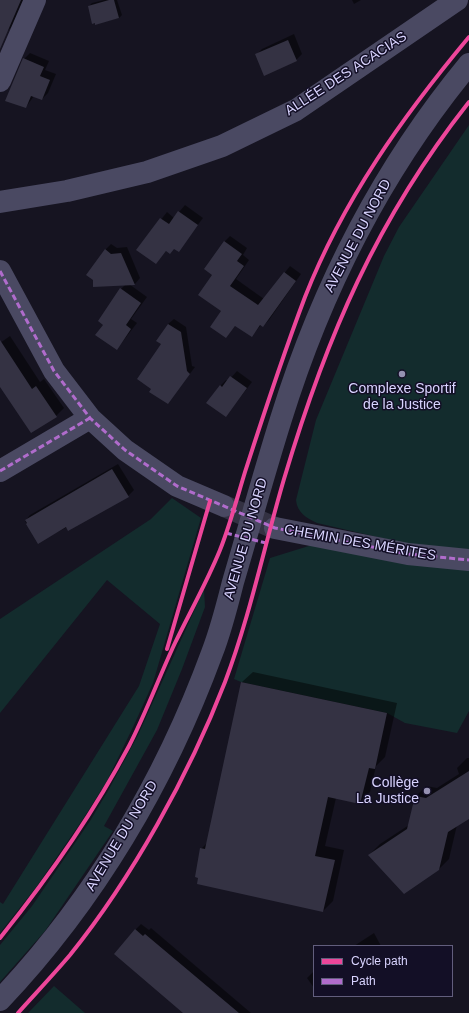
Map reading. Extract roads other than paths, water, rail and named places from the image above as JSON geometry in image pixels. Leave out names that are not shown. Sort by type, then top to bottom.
[{"type":"street","points":[[0,81],[35,0]]},
{"type":"street","name":"ALLÉE DES ACACIAS","points":[[0,202],[67,191],[147,172],[222,146],[296,110],[457,0]]},
{"type":"street","name":"AVENUE DU NORD","points":[[0,1000],[51,942],[108,863],[141,807],[176,741],[214,649],[281,418],[316,320],[334,276],[364,219],[423,123],[469,64]]},
{"type":"street","points":[[0,271],[54,371],[90,418],[125,450],[154,471],[177,486],[217,504]]},
{"type":"street","points":[[0,472],[90,418]]},
{"type":"street","name":"CHEMIN DES MÉRITES","points":[[275,528],[408,554],[469,560]]},
{"type":"tunnel","points":[[224,506],[275,528]]},
{"type":"place","name":"Complexe Sportif de la Justice","points":[[402,374]]},
{"type":"place","name":"Collège La Justice","points":[[427,791]]}]
